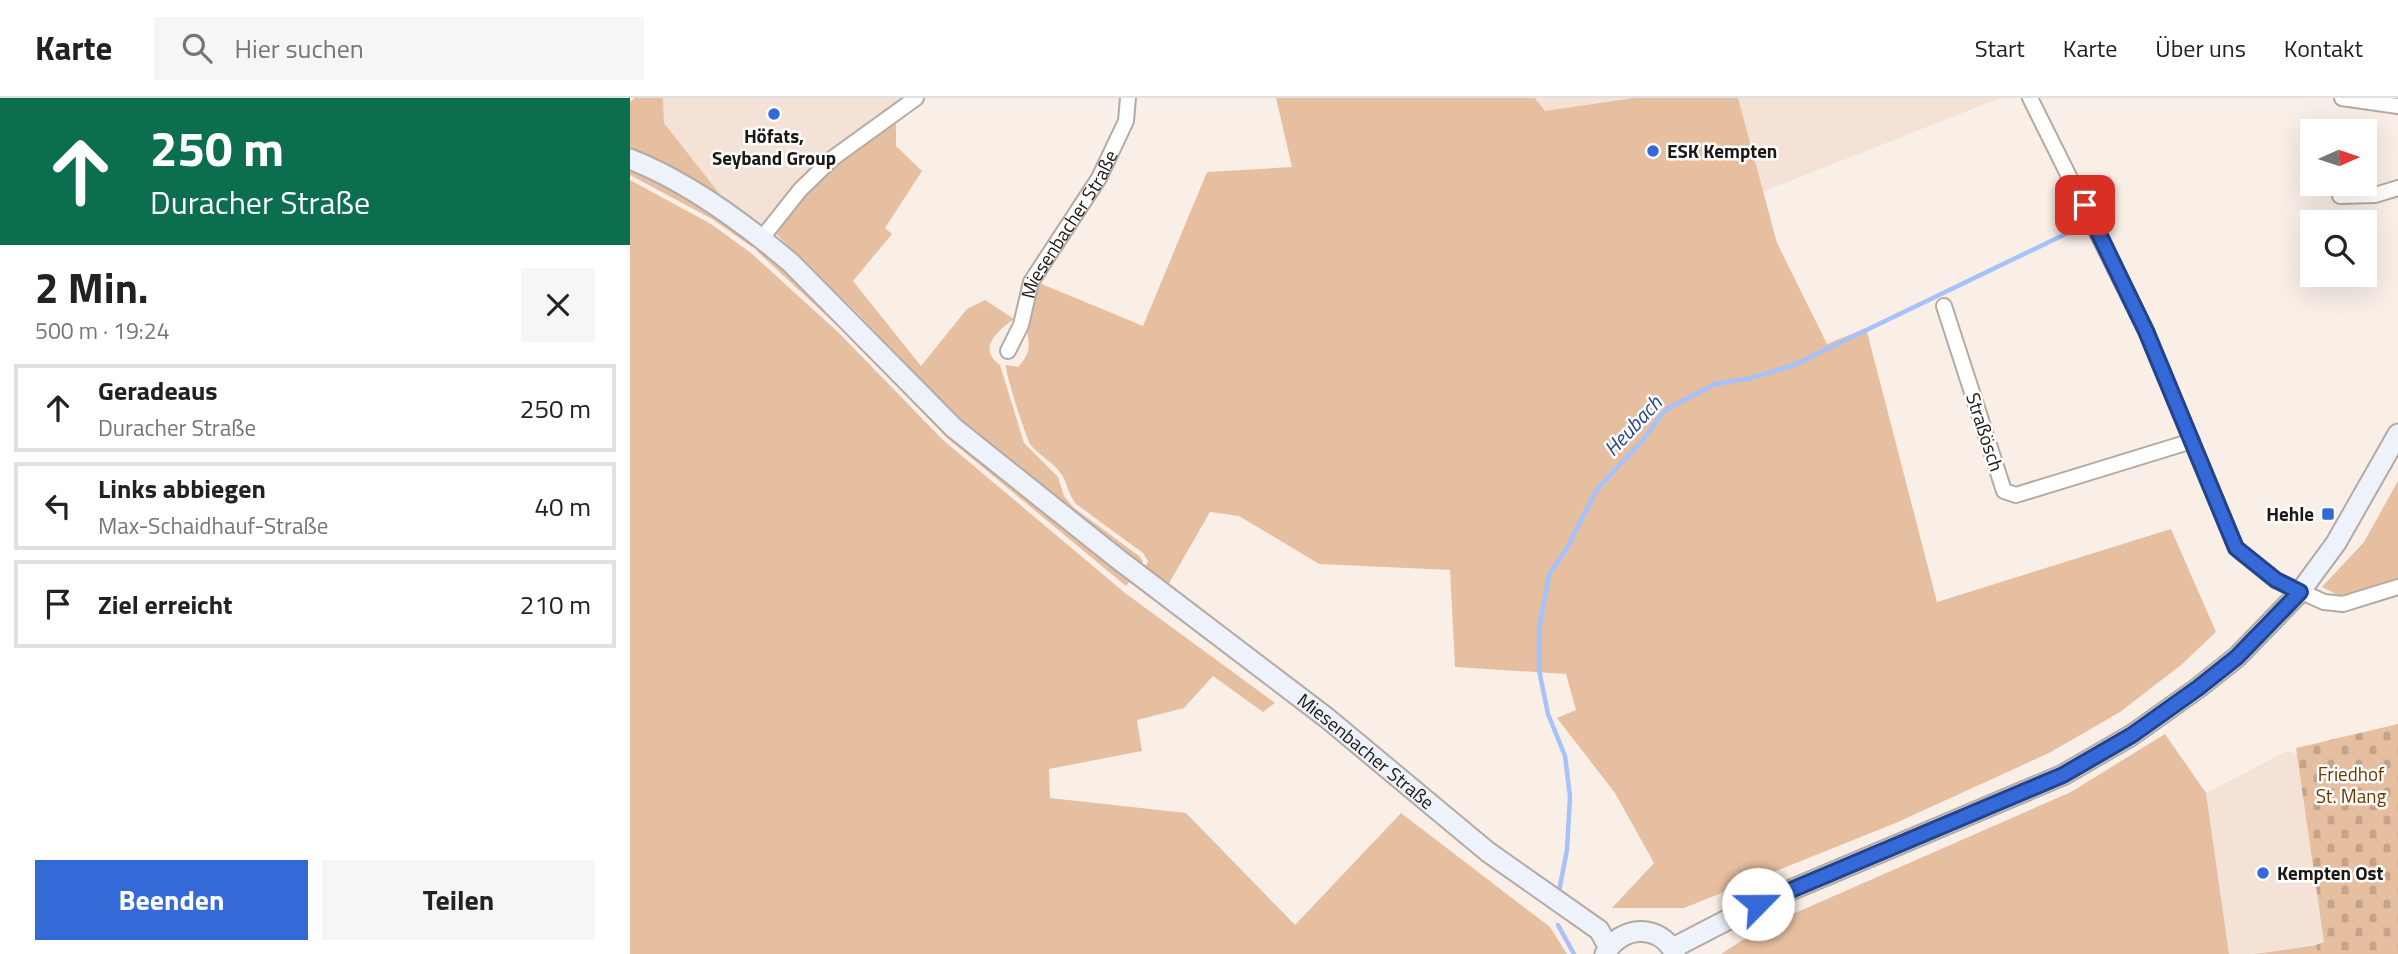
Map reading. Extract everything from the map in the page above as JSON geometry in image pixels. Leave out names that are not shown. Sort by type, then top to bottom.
[{"type":"street","points":[[762,238],[800,190],[833,158],[916,98]]},
{"type":"street","name":"Miesenbacher Straße","points":[[1008,351],[1021,325],[1031,282],[1099,177],[1126,121],[1128,98]]},
{"type":"street","points":[[2030,98],[2146,331],[2236,548],[2276,580],[2303,587],[2324,602],[2343,604],[2398,587]]},
{"type":"street","points":[[2342,98],[2398,106]]},
{"type":"street","name":"Miesenbacher Straße","points":[[630,159],[720,208],[762,238],[791,263],[954,428],[1118,559],[1326,718],[1488,852],[1599,930],[1607,951]]},
{"type":"street","points":[[2377,194],[2398,188]]},
{"type":"street","name":"Straßösch","points":[[1944,306],[2004,491],[2016,495],[2192,442]]},
{"type":"street","points":[[1607,951],[1622,935],[1642,931],[1661,937],[1674,951],[1758,904],[2063,775],[2132,735],[2233,660],[2303,587],[2331,550],[2398,434]]},
{"type":"shaded area","points":[[663,98],[906,98],[765,226],[726,202],[664,123]]},
{"type":"shaded area","points":[[1535,98],[1632,98],[1545,111]]},
{"type":"shaded area","points":[[1738,98],[2000,98],[1762,192]]},
{"type":"shaded area","points":[[2287,751],[2297,754],[2324,943],[2255,954],[2229,954],[2206,793]]},
{"type":"green space","points":[[635,98],[663,98],[664,123],[726,202],[630,151],[630,102]]},
{"type":"green space","points":[[1276,98],[1535,98],[1545,111],[1633,98],[1738,98],[1777,243],[1827,344],[1866,328],[1937,602],[2171,529],[2216,632],[2181,665],[2120,712],[2049,753],[1898,822],[1684,908],[1612,908],[1654,863],[1615,793],[1557,718],[1576,710],[1566,674],[1455,667],[1450,570],[1319,564],[1239,516],[1210,512],[1168,585],[1145,568],[1148,561],[1143,553],[1076,504],[1059,471],[1030,444],[1006,365],[1018,367],[1027,355],[1027,315],[1037,282],[1143,326],[1207,172],[1292,167]]},
{"type":"green space","points":[[896,120],[896,146],[922,171],[885,228],[892,234],[853,281],[921,366],[967,309],[985,300],[1014,319],[996,335],[990,353],[1000,365],[1024,443],[1058,477],[1064,496],[1073,507],[1139,556],[1143,561],[1140,566],[959,423],[860,316],[775,233],[802,193],[833,165]]},
{"type":"green space","points":[[630,167],[717,215],[756,242],[752,247],[712,219],[630,175]]},
{"type":"green space","points":[[630,180],[711,224],[751,253],[839,333],[943,440],[1125,593],[1275,703],[1263,712],[1213,676],[1184,708],[1137,720],[1142,751],[1049,769],[1050,798],[1186,813],[1295,925],[1401,813],[1550,927],[1567,954],[630,954]]},
{"type":"green space","points":[[761,247],[1131,580],[1126,586],[946,437],[842,330],[757,251]]},
{"type":"green space","points":[[2398,481],[2398,582],[2344,598],[2322,587],[2364,542]]},
{"type":"green space","name":"Friedhof St. Mang","points":[[2398,724],[2398,954],[2317,954],[2316,945],[2324,942],[2296,748]]},
{"type":"green space","points":[[2165,734],[2206,793],[2229,954],[1721,954],[1761,928],[2071,792]]},
{"type":"green space","points":[[2316,945],[2317,954],[2255,954]]},
{"type":"waterway","name":"Heubach","points":[[1559,891],[1567,850],[1570,796],[1565,756],[1548,714],[1539,670],[1539,629],[1549,575],[1567,548],[1597,489],[1642,441],[1665,410],[1715,384],[1751,378],[1794,365],[2082,226]]},
{"type":"waterway","name":"Heubach","points":[[1558,925],[1574,954]]},
{"type":"place","name":"Höfats, Seyband Group","points":[[774,114]]},
{"type":"place","name":"ESK Kempten","points":[[1653,151]]},
{"type":"place","name":"Hehle","points":[[2328,514]]},
{"type":"place","name":"Kempten Ost","points":[[2263,873]]},
{"type":"route","points":[[1758,904],[2063,775],[2132,735],[2198,688],[2237,657],[2300,592],[2276,580],[2236,548],[2146,331],[2085,205]]}]
